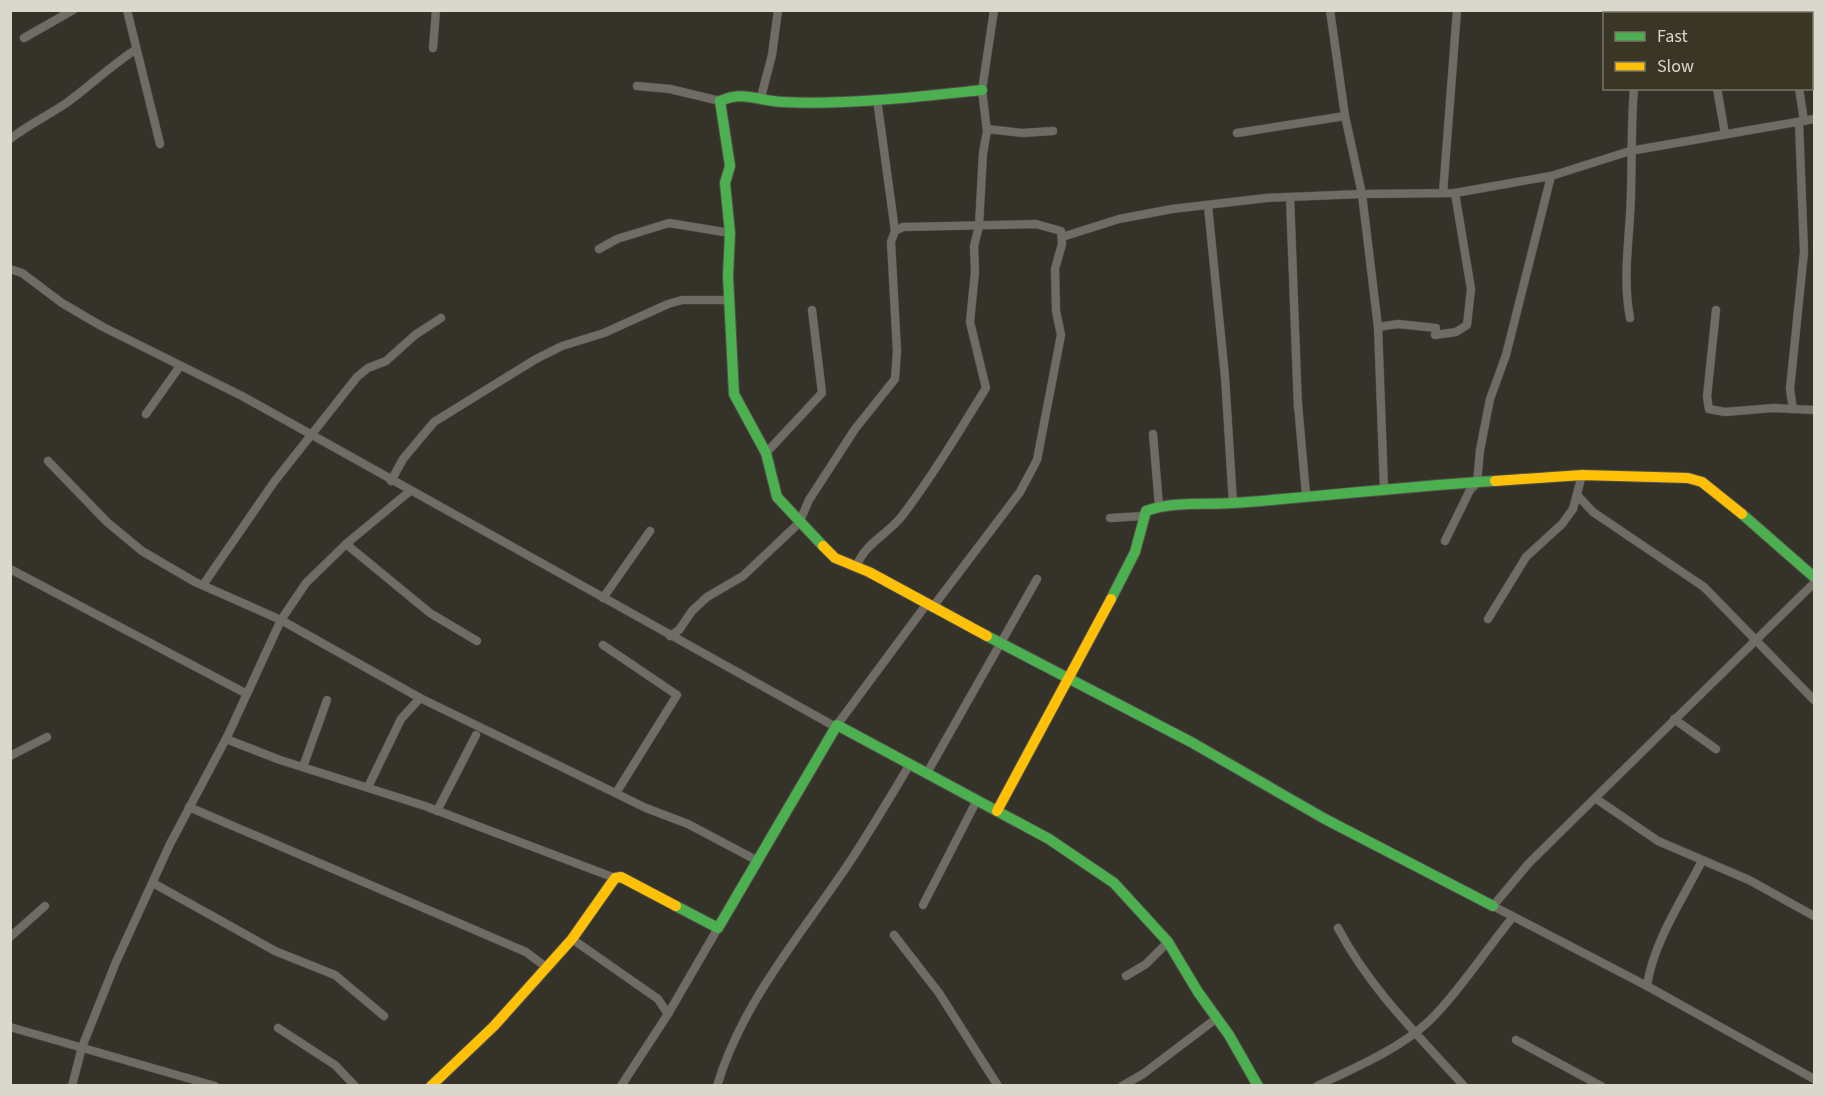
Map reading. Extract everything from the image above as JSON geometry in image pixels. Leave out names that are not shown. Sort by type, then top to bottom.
[{"type":"street","points":[[24,38],[73,10]]},
{"type":"street","points":[[127,10],[160,144]]},
{"type":"street","points":[[433,48],[436,10]]},
{"type":"street","points":[[761,97],[772,55],[778,10]]},
{"type":"street","points":[[856,567],[865,548],[899,519],[916,496],[986,388],[970,322],[975,272],[974,246],[979,226],[983,153],[987,129],[982,90],[994,10]]},
{"type":"street","points":[[1330,10],[1346,116],[1362,194],[1378,327],[1384,488]]},
{"type":"street","points":[[1443,193],[1457,10]]},
{"type":"street","points":[[10,139],[32,122],[65,104],[105,70],[135,50]]},
{"type":"street","points":[[637,87],[670,89],[720,101],[735,94],[782,102],[877,99],[982,90]]},
{"type":"street","points":[[1630,318],[1625,292],[1634,90]]},
{"type":"street","points":[[1717,90],[1725,134]]},
{"type":"street","points":[[1793,409],[1790,389],[1804,252],[1798,90]]},
{"type":"street","points":[[670,636],[679,630],[692,611],[706,597],[743,576],[799,523],[809,500],[855,429],[895,379],[896,340],[891,242],[895,231],[877,99]]},
{"type":"street","points":[[720,101],[730,166],[725,183],[730,232],[729,300],[734,394],[766,453],[777,497],[799,523],[835,558],[1191,742],[1325,819],[1512,918],[1557,938],[1815,1079]]},
{"type":"street","points":[[1237,133],[1346,116]]},
{"type":"street","points":[[1062,237],[1119,219],[1208,206],[1290,197],[1455,193],[1551,176],[1630,151],[1815,119]]},
{"type":"street","points":[[987,129],[1022,133],[1053,131]]},
{"type":"street","points":[[1445,541],[1470,490],[1477,483],[1480,450],[1490,399],[1506,355],[1551,176]]},
{"type":"street","points":[[1378,327],[1398,324],[1436,332],[1456,332],[1467,325],[1471,288],[1455,193]]},
{"type":"street","points":[[1290,197],[1298,408]]},
{"type":"street","points":[[1208,206],[1225,377],[1233,503]]},
{"type":"street","points":[[599,249],[617,239],[669,223],[730,232]]},
{"type":"street","points":[[621,1086],[668,1014],[835,726],[1020,492],[1037,460],[1061,335],[1056,311],[1055,269],[1062,237],[1061,231],[1036,224],[903,227],[895,231]]},
{"type":"street","points":[[10,269],[22,273],[62,303],[103,327],[242,396],[670,636],[835,726],[1049,838],[1114,883],[1168,942],[1258,1086]]},
{"type":"street","points":[[391,481],[403,459],[434,422],[536,359],[562,346],[604,333],[668,304],[682,300],[729,300]]},
{"type":"street","points":[[766,453],[822,393],[812,310]]},
{"type":"street","points":[[1716,310],[1707,397],[1709,409],[1725,412],[1773,408],[1815,410]]},
{"type":"street","points":[[203,585],[274,482],[357,377],[368,368],[386,361],[415,335],[441,318]]},
{"type":"street","points":[[1294,346],[1306,495]]},
{"type":"street","points":[[146,414],[180,366]]},
{"type":"street","points":[[1230,384],[1233,503]]},
{"type":"street","points":[[1153,434],[1159,506]]},
{"type":"street","points":[[48,460],[99,514],[142,551],[203,585],[281,620],[420,698],[646,808],[688,824],[756,860]]},
{"type":"street","points":[[1488,619],[1512,576],[1526,557],[1562,524],[1578,496],[1582,475]]},
{"type":"street","points":[[997,811],[1134,552],[1144,516],[1150,508],[1233,503],[1384,488],[1582,475],[1673,477],[1702,482],[1815,577]]},
{"type":"street","points":[[72,1086],[82,1047],[116,962],[189,807],[226,739],[281,620],[306,583],[346,544],[410,491]]},
{"type":"street","points":[[1578,496],[1593,512],[1704,587],[1815,700]]},
{"type":"street","points":[[1110,518],[1144,516]]},
{"type":"street","points":[[603,598],[650,531]]},
{"type":"street","points":[[346,544],[430,613],[477,641]]},
{"type":"street","points":[[12,570],[247,694]]},
{"type":"street","points":[[927,773],[998,644],[1037,579]]},
{"type":"street","points":[[1493,906],[1529,862],[1815,584]]},
{"type":"street","points":[[603,645],[676,695],[616,792]]},
{"type":"street","points":[[368,787],[400,719],[420,698]]},
{"type":"street","points":[[303,767],[327,700]]},
{"type":"street","points":[[1674,719],[1716,749]]},
{"type":"street","points":[[437,811],[476,735]]},
{"type":"street","points":[[10,756],[47,737]]},
{"type":"street","points":[[226,739],[437,811],[615,878],[621,877],[718,928]]},
{"type":"street","points":[[717,1086],[725,1059],[740,1026],[800,931],[846,868],[910,764]]},
{"type":"street","points":[[1595,798],[1658,841],[1749,880],[1815,916]]},
{"type":"street","points":[[923,905],[977,800]]},
{"type":"street","points":[[189,807],[526,952],[546,967]]},
{"type":"street","points":[[1647,986],[1649,972],[1667,930],[1702,861]]},
{"type":"street","points":[[431,1086],[494,1026],[572,939],[615,878]]},
{"type":"street","points":[[153,883],[275,951],[335,975],[384,1016]]},
{"type":"street","points":[[10,937],[45,906]]},
{"type":"street","points":[[1317,1086],[1415,1032],[1445,1005],[1512,918]]},
{"type":"street","points":[[1338,928],[1356,963],[1464,1086]]},
{"type":"street","points":[[894,935],[939,993],[998,1086]]},
{"type":"street","points":[[572,939],[658,999],[668,1014]]},
{"type":"street","points":[[1126,976],[1146,964],[1168,942]]},
{"type":"street","points":[[1122,1086],[1143,1074],[1217,1018]]},
{"type":"street","points":[[278,1028],[336,1065],[355,1086]]},
{"type":"street","points":[[12,1030],[82,1047],[215,1086]]},
{"type":"street","points":[[1516,1040],[1600,1086]]},
{"type":"traffic: fast","points":[[823,546],[777,497],[766,453],[734,394],[728,276],[730,233],[725,183],[730,166],[720,101],[736,96],[783,102],[858,101],[982,90]]},
{"type":"traffic: fast","points":[[1111,599],[1135,552],[1146,511],[1178,505],[1233,503],[1495,481]]},
{"type":"traffic: fast","points":[[1742,514],[1814,577]]},
{"type":"traffic: fast","points":[[987,636],[1191,742],[1325,819],[1493,906]]},
{"type":"traffic: fast","points":[[676,906],[718,928],[837,725],[1049,839],[1114,883],[1168,942],[1198,992],[1229,1035],[1258,1086]]},
{"type":"traffic: slow","points":[[1495,481],[1582,475],[1688,478],[1702,482],[1742,514]]},
{"type":"traffic: slow","points":[[823,546],[835,558],[869,572],[987,636]]},
{"type":"traffic: slow","points":[[997,811],[1111,599]]},
{"type":"traffic: slow","points":[[431,1086],[494,1026],[572,939],[615,878],[621,877],[676,906]]}]
